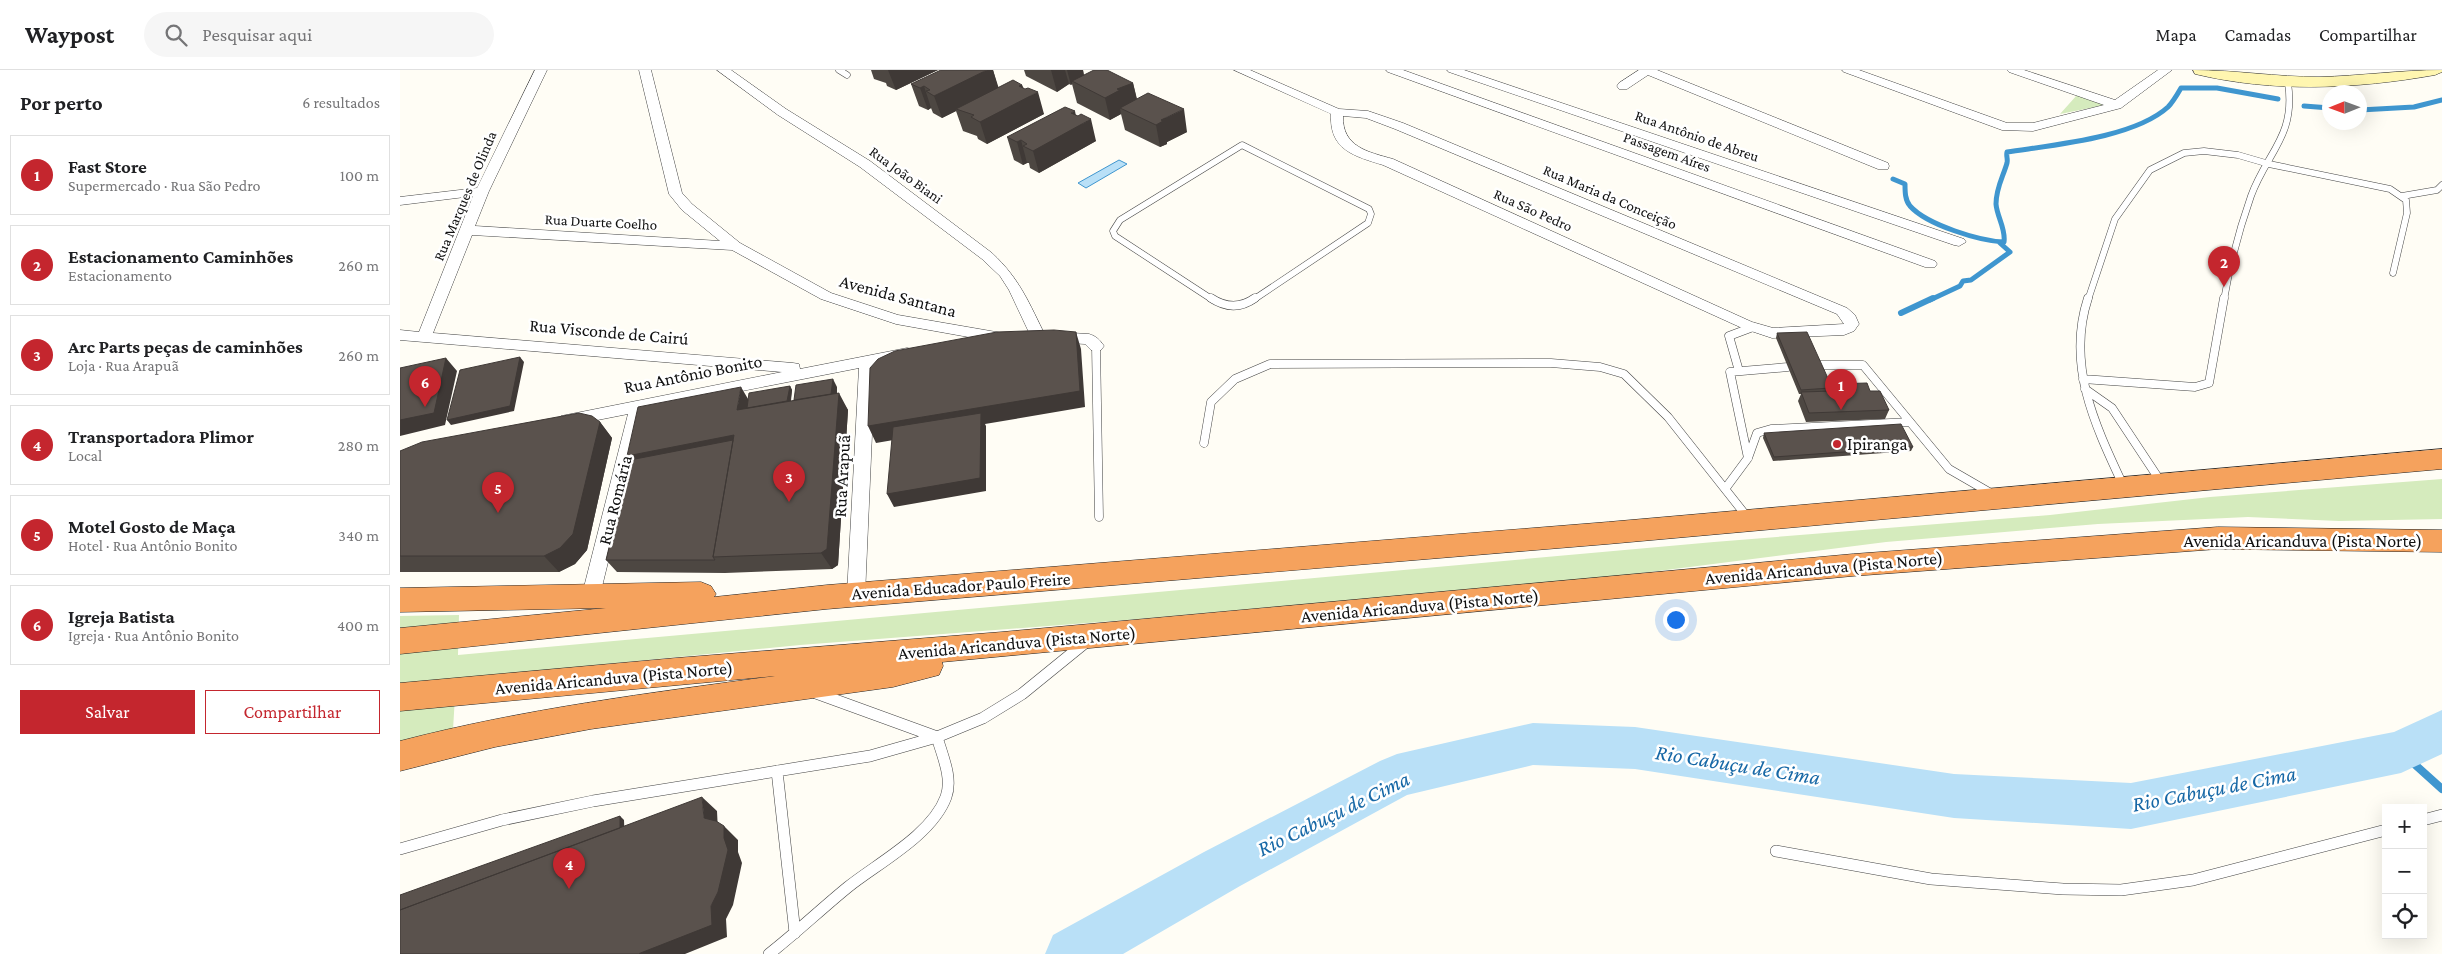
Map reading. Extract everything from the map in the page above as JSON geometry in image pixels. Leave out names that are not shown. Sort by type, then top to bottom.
[{"type":"highway","points":[[1749,520],[2123,485],[2442,458]]},
{"type":"highway","name":"Avenida Educador Paulo Freire","points":[[827,597],[1749,520]]},
{"type":"highway","name":"Avenida Aricanduva (Pista Norte)","points":[[400,697],[686,670],[1091,637],[1853,565],[2208,538],[2442,541]]},
{"type":"highway","points":[[400,600],[591,595],[756,594],[827,597]]},
{"type":"highway","points":[[400,641],[827,597]]},
{"type":"highway","points":[[400,756],[445,743],[598,715],[925,667],[1002,645]]},
{"type":"main road","points":[[2201,70],[2247,79],[2288,83],[2346,82],[2428,71]]},
{"type":"street","name":"Rua Marques de Olinda","points":[[424,337],[482,191],[541,70]]},
{"type":"street","name":"Avenida Santana","points":[[645,70],[676,194],[688,207],[735,246],[826,296],[896,319],[994,338],[1089,339],[1096,346]]},
{"type":"street","name":"Rua João Biani","points":[[723,70],[782,112],[865,164],[987,256],[1006,273],[1038,337]]},
{"type":"street","points":[[1240,70],[1337,112]]},
{"type":"street","name":"Passagem Aíres","points":[[1392,70],[1930,264]]},
{"type":"street","name":"Rua Antônio de Abreu","points":[[1452,70],[1959,242]]},
{"type":"street","points":[[1623,86],[1647,70],[1884,166]]},
{"type":"street","points":[[1848,70],[2006,127],[2033,127],[2117,105],[2166,70]]},
{"type":"street","points":[[2013,70],[2117,105]]},
{"type":"street","name":"Rua São Pedro","points":[[1337,112],[1338,135],[1346,146],[1388,162],[1753,327],[1772,333],[1844,330]]},
{"type":"street","name":"Rua Maria da Conceição","points":[[1337,112],[1368,115],[1399,126],[1842,312],[1850,318],[1852,324],[1844,330]]},
{"type":"street","points":[[400,201],[482,191]]},
{"type":"street","name":"Rua Duarte Coelho","points":[[465,230],[735,246]]},
{"type":"street","points":[[1914,258],[1931,232]]},
{"type":"street","name":"Rua Visconde de Cairú","points":[[400,335],[814,369]]},
{"type":"street","points":[[955,345],[994,338]]},
{"type":"street","name":"Rua Antônio Bonito","points":[[552,422],[814,369],[926,350]]},
{"type":"street","name":"Rua Arapuã","points":[[856,595],[867,360]]},
{"type":"street","name":"Rua Romária","points":[[591,595],[638,405]]},
{"type":"lane","points":[[839,70],[847,75]]},
{"type":"lane","points":[[2083,379],[2195,387],[2209,383],[2231,259],[2252,194],[2283,137],[2291,104],[2288,83]]},
{"type":"lane","points":[[1242,145],[1369,209],[1371,214],[1368,223],[1247,304],[1239,306],[1220,304],[1115,236],[1113,231],[1120,220],[1242,145]]},
{"type":"lane","points":[[2123,485],[2098,431],[2085,389],[2079,346],[2081,320],[2115,219],[2150,170],[2184,153],[2204,151],[2238,155],[2269,164],[2390,189],[2406,200],[2407,213],[2393,273]]},
{"type":"lane","points":[[2402,196],[2436,190],[2442,185]]},
{"type":"lane","points":[[1739,371],[1729,336],[1753,327]]},
{"type":"lane","name":"Avenida Santana","points":[[1096,346],[1099,517]]},
{"type":"lane","points":[[1204,443],[1211,402],[1236,379],[1270,364],[1551,364],[1600,367],[1624,374],[1662,411],[1749,520]]},
{"type":"lane","points":[[1817,365],[1863,365],[1949,469],[2000,498]]},
{"type":"lane","points":[[1748,458],[1730,372],[1788,367]]},
{"type":"lane","points":[[2085,389],[2112,408],[2161,482]]},
{"type":"lane","points":[[1725,489],[1748,458],[1757,433],[1772,429],[1910,422]]},
{"type":"lane","points":[[400,849],[502,820],[593,801],[870,756],[937,737],[983,718],[1022,694],[1091,637]]},
{"type":"lane","points":[[798,686],[937,737]]},
{"type":"lane","points":[[769,954],[854,883],[908,843],[940,808],[946,797],[948,777],[937,737]]},
{"type":"lane","points":[[776,771],[795,933]]},
{"type":"lane","points":[[2427,819],[2442,815]]},
{"type":"lane","points":[[1776,851],[1931,879],[2063,889],[2121,890],[2193,880],[2382,831]]},
{"type":"green space","points":[[2077,95],[2105,105],[2060,114]]},
{"type":"green space","points":[[2442,479],[2442,519],[2339,521],[2248,517],[2098,524],[1886,542],[1619,576],[1139,619],[800,645],[456,679],[453,730],[400,747],[400,616],[459,615],[458,655],[1714,542],[2050,515],[2210,497]]},
{"type":"water","points":[[1119,160],[1127,164],[1086,188],[1078,183]]},
{"type":"building","points":[[941,70],[987,70],[934,96],[926,91],[930,90],[924,86],[920,88],[911,84]]},
{"type":"building","points":[[1094,70],[1107,70],[1133,83],[1117,89],[1120,90],[1105,98],[1072,81]]},
{"type":"building","points":[[1013,80],[1025,89],[1028,88],[1038,92],[980,122],[971,117],[974,115],[956,109]]},
{"type":"building","points":[[1148,93],[1184,109],[1161,120],[1163,121],[1156,125],[1120,108]]},
{"type":"building","points":[[1065,107],[1075,111],[1071,113],[1078,116],[1081,114],[1091,119],[1033,151],[1023,146],[1027,144],[1021,140],[1017,142],[1007,137]]},
{"type":"building","points":[[1054,330],[1076,332],[1080,391],[868,426],[870,368],[878,359],[895,351],[997,332]]},
{"type":"building","points":[[1807,332],[1831,385],[1830,388],[1801,390],[1777,333]]},
{"type":"building","points":[[520,357],[510,406],[447,420],[460,370]]},
{"type":"building","points":[[446,358],[434,413],[400,420],[400,368]]},
{"type":"building","points":[[833,379],[831,394],[794,400],[796,385]]},
{"type":"building","points":[[1867,383],[1870,391],[1880,391],[1889,410],[1809,413],[1801,392],[1834,391],[1831,384]]},
{"type":"building","points":[[790,386],[787,401],[747,408],[749,393]]},
{"type":"building","points":[[741,387],[737,410],[839,393],[827,549],[821,553],[713,557],[734,435],[627,456],[638,407]]},
{"type":"building","points":[[579,413],[592,416],[600,422],[573,534],[560,548],[544,556],[400,556],[400,451],[422,442]]},
{"type":"building","points":[[981,413],[980,478],[887,494],[893,427]]},
{"type":"building","name":"Ipiranga","points":[[1901,424],[1913,447],[1774,457],[1764,433]]},
{"type":"building","points":[[733,440],[713,557],[715,560],[606,560],[630,460]]},
{"type":"building","points":[[702,797],[704,818],[716,821],[724,826],[724,838],[728,850],[718,892],[711,906],[712,925],[638,954],[400,954],[400,910]]},
{"type":"building","points":[[620,816],[620,828],[400,910],[400,895]]},
{"type":"waterway","points":[[1893,179],[1905,184],[1908,204],[1928,220],[1954,231],[1982,239],[2004,242],[2004,232],[1998,214],[1996,198],[2007,163],[2007,152],[2069,143],[2114,133],[2135,126],[2153,118],[2168,107],[2181,88],[2217,88],[2278,99]]},
{"type":"waterway","points":[[2367,110],[2414,107],[2442,100]]},
{"type":"waterway","points":[[2304,106],[2322,107]]},
{"type":"waterway","points":[[1930,300],[1960,286],[1963,281],[1971,280],[2010,252],[2000,243]]},
{"type":"waterway","points":[[1901,313],[1933,298]]},
{"type":"waterway","name":"Rio Cabuçu de Cima","points":[[1072,954],[1222,869],[1397,776],[1533,744],[1635,748],[1954,796],[2131,806],[2401,752],[2442,731]]},
{"type":"waterway","points":[[2401,752],[2442,789]]},
{"type":"place","name":"Estacionamento Caminhões","points":[[2224,287]]},
{"type":"place","name":"Igreja Batista","points":[[425,407]]},
{"type":"place","name":"Fast Store","points":[[1841,410]]},
{"type":"place","name":"Ipiranga","points":[[1837,444]]},
{"type":"place","name":"Arc Parts peças de caminhões","points":[[789,502]]},
{"type":"place","name":"Motel Gosto de Maça","points":[[498,513]]},
{"type":"place","name":"Transportadora Plimor","points":[[569,889]]}]
